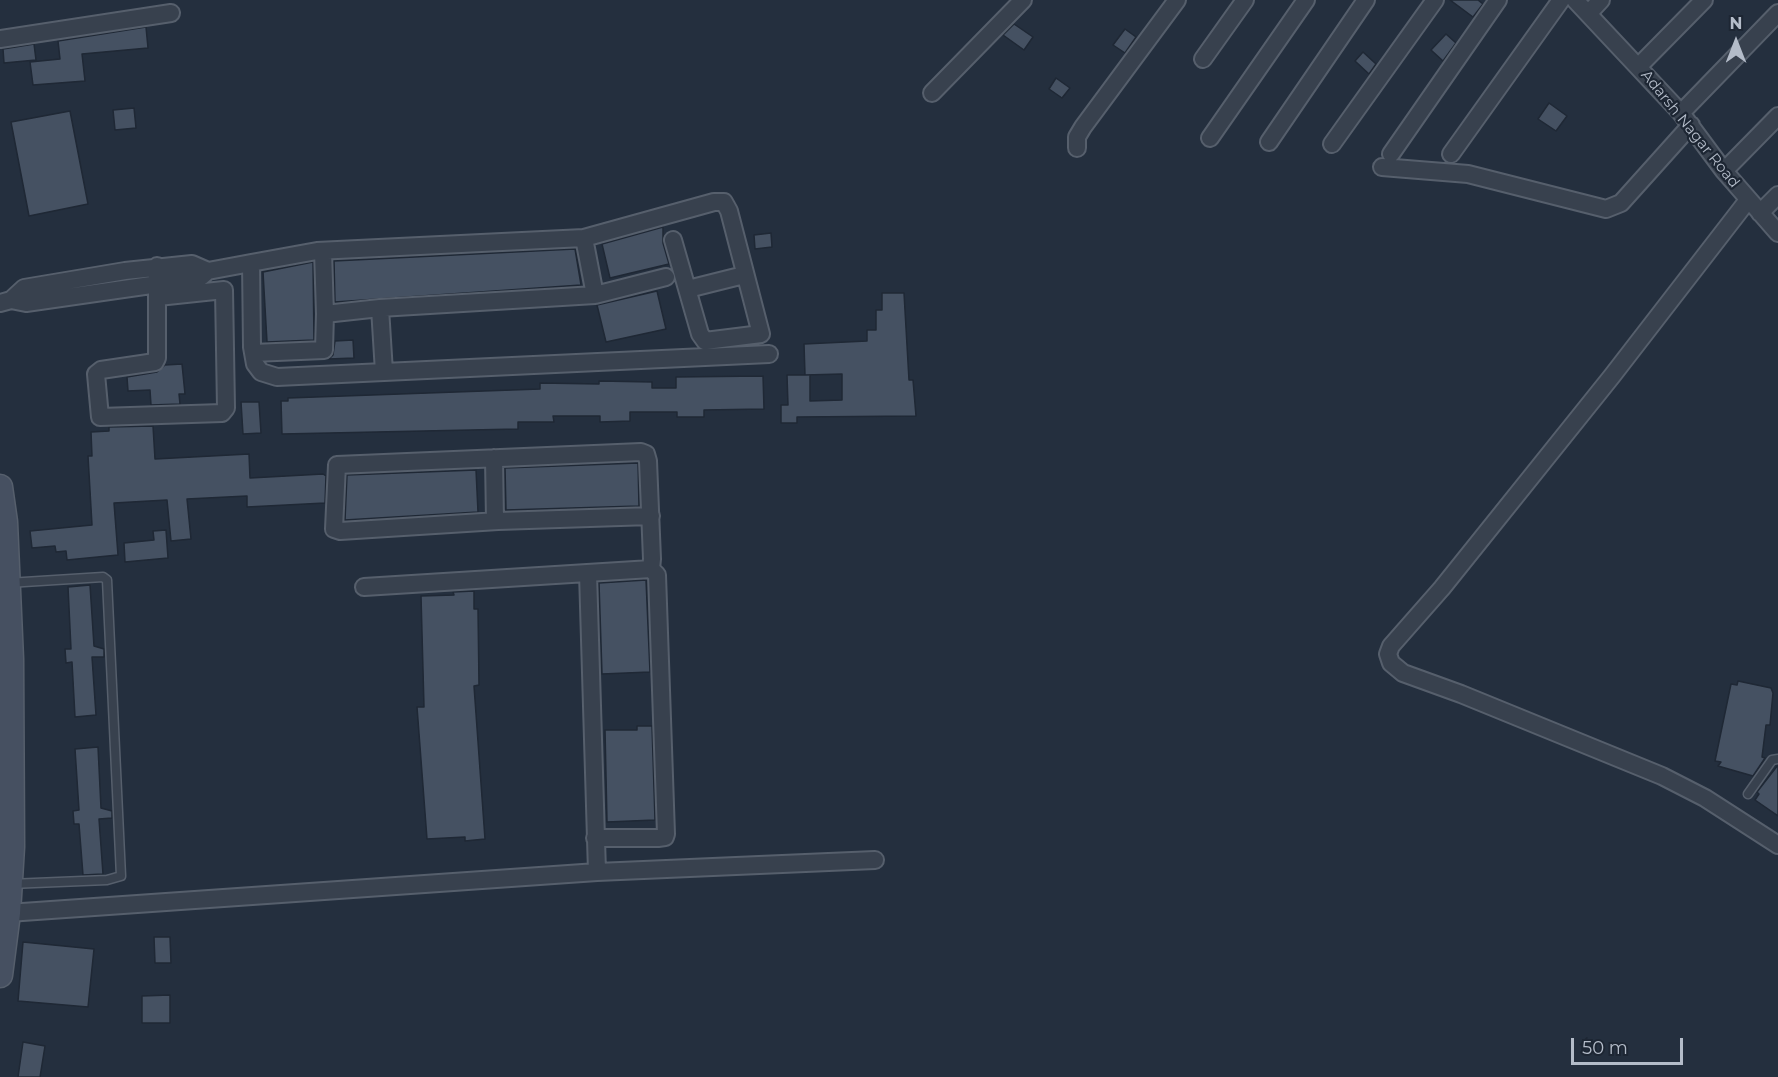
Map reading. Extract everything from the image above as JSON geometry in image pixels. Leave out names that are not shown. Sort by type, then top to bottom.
[{"type":"main road","points":[[0,487],[5,522],[12,683],[10,884],[1,962]]},
{"type":"street","points":[[932,93],[1023,0]]},
{"type":"street","points":[[1077,148],[1077,137],[1083,127],[1177,0]]},
{"type":"street","points":[[1203,59],[1245,0]]},
{"type":"street","points":[[1210,138],[1306,0]]},
{"type":"street","points":[[1269,142],[1366,0]]},
{"type":"street","points":[[1332,144],[1435,0]]},
{"type":"street","points":[[1498,0],[1386,161],[1468,174],[1606,209],[1621,203],[1686,119],[1778,13]]},
{"type":"street","points":[[1451,154],[1560,0]]},
{"type":"street","name":"Adarsh Nagar Road","points":[[1575,0],[1686,119],[1724,171],[1778,233]]},
{"type":"street","points":[[1588,14],[1601,0]]},
{"type":"street","points":[[1639,66],[1704,0]]},
{"type":"street","points":[[0,39],[171,13]]},
{"type":"street","points":[[1724,171],[1778,116]]},
{"type":"street","points":[[1760,213],[1778,195]]},
{"type":"street","points":[[1748,200],[1612,376],[1442,588],[1391,646],[1388,654],[1391,663],[1403,673],[1461,694],[1662,776],[1705,798],[1778,845]]},
{"type":"street","points":[[157,282],[192,264],[208,271],[323,251],[584,238],[714,202],[724,202],[729,211],[760,334],[706,349]]},
{"type":"street","points":[[584,238],[595,295]]},
{"type":"street","points":[[673,240],[706,349]]},
{"type":"street","points":[[253,353],[324,350],[323,251]]},
{"type":"street","points":[[251,263],[255,364],[261,372],[277,377],[384,372],[706,349],[769,354]]},
{"type":"street","points":[[687,289],[744,275]]},
{"type":"street","points":[[325,314],[380,308],[595,295],[666,277]]},
{"type":"street","points":[[6,301],[24,288],[157,282],[224,290],[226,408],[222,413],[100,417],[96,374],[101,370],[155,362],[157,282]]},
{"type":"street","points":[[380,308],[384,372]]},
{"type":"street","points":[[595,838],[665,837],[666,834],[657,575],[651,569],[651,516],[646,454],[641,452],[337,465],[334,529],[651,516]]},
{"type":"street","points":[[494,458],[495,521]]},
{"type":"street","points":[[364,587],[651,569]]},
{"type":"street","points":[[588,573],[597,872]]},
{"type":"street","points":[[8,913],[597,872],[875,860]]},
{"type":"lane","points":[[8,583],[103,577],[107,580],[121,876],[107,880],[10,884]]},
{"type":"lane","points":[[1748,794],[1772,760],[1778,759]]},
{"type":"building","points":[[1450,0],[1478,0],[1483,4],[1473,17]]},
{"type":"building","points":[[1014,24],[1033,37],[1024,50],[1003,35]]},
{"type":"building","points":[[146,27],[148,48],[82,54],[85,81],[33,85],[30,62],[60,59],[58,41]]},
{"type":"building","points":[[1125,29],[1136,37],[1125,53],[1113,45]]},
{"type":"building","points":[[1446,34],[1456,43],[1443,61],[1431,50]]},
{"type":"building","points":[[34,44],[36,60],[4,63],[3,49]]},
{"type":"building","points":[[1363,52],[1376,64],[1369,74],[1355,61]]},
{"type":"building","points":[[1056,78],[1070,88],[1062,98],[1049,89]]},
{"type":"building","points":[[1549,103],[1567,116],[1556,131],[1538,119]]},
{"type":"building","points":[[134,108],[136,128],[115,130],[113,110]]},
{"type":"building","points":[[70,111],[88,204],[29,216],[11,122]]},
{"type":"building","points":[[663,227],[663,243],[669,264],[610,278],[602,244]]},
{"type":"building","points":[[771,233],[772,247],[755,249],[754,235]]},
{"type":"building","points":[[575,249],[581,285],[335,302],[334,261]]},
{"type":"building","points":[[313,262],[314,340],[267,342],[263,272]]},
{"type":"building","points":[[657,291],[666,329],[606,342],[597,305]]},
{"type":"building","points":[[882,293],[904,293],[909,380],[913,380],[916,416],[797,417],[797,423],[781,423],[781,405],[788,405],[787,375],[805,375],[804,344],[867,341],[867,330],[876,330],[876,310],[882,310]],"holes":[[[842,374],[842,400],[810,401],[810,375],[805,375]]]},
{"type":"building","points":[[353,340],[354,358],[329,359],[333,355],[335,341]]},
{"type":"building","points":[[182,364],[185,394],[179,394],[180,404],[151,405],[150,390],[128,391],[127,377],[157,372],[165,365]]},
{"type":"building","points":[[763,376],[764,409],[704,410],[704,417],[677,417],[677,412],[630,412],[630,421],[600,422],[600,416],[553,416],[554,422],[518,422],[518,429],[282,434],[281,401],[288,401],[288,398],[540,389],[540,383],[599,384],[599,381],[652,382],[652,388],[676,388],[676,377]]},
{"type":"building","points":[[241,402],[259,402],[261,433],[243,434]]},
{"type":"building","points":[[153,426],[155,459],[249,454],[250,478],[323,474],[326,476],[325,503],[247,507],[247,496],[187,499],[191,539],[171,541],[167,500],[114,503],[118,555],[67,560],[66,551],[56,552],[55,546],[32,548],[30,531],[92,525],[88,456],[92,456],[91,432],[109,431],[109,427]]},
{"type":"building","points":[[638,463],[639,506],[506,510],[505,468]]},
{"type":"building","points":[[476,470],[478,512],[345,520],[347,475]]},
{"type":"building","points":[[166,530],[168,558],[125,562],[124,543],[154,540],[153,531]]},
{"type":"building","points":[[646,580],[650,672],[602,674],[599,583]]},
{"type":"building","points":[[90,585],[94,646],[104,649],[104,657],[92,657],[96,715],[75,717],[72,662],[66,663],[65,649],[71,649],[68,587]]},
{"type":"building","points":[[474,591],[474,609],[478,609],[479,685],[474,686],[485,839],[465,841],[465,837],[427,839],[417,707],[424,707],[421,596],[454,595],[453,592]]},
{"type":"building","points":[[1738,681],[1771,688],[1773,693],[1770,725],[1766,725],[1762,757],[1765,758],[1753,776],[1718,766],[1721,762],[1715,761],[1731,684],[1737,685]]},
{"type":"building","points":[[637,726],[652,726],[655,820],[607,822],[605,730],[637,730]]},
{"type":"building","points":[[98,747],[101,808],[112,811],[112,818],[99,819],[103,874],[83,875],[79,824],[74,824],[73,811],[79,810],[75,749]]},
{"type":"building","points":[[1778,765],[1778,816],[1755,800],[1759,794],[1757,792]]},
{"type":"building","points":[[154,937],[170,937],[171,963],[155,963]]},
{"type":"building","points":[[23,942],[94,949],[88,1007],[18,1001]]},
{"type":"building","points":[[170,995],[170,1023],[142,1023],[142,996]]},
{"type":"building","points":[[23,1042],[45,1046],[40,1077],[18,1077]]}]
